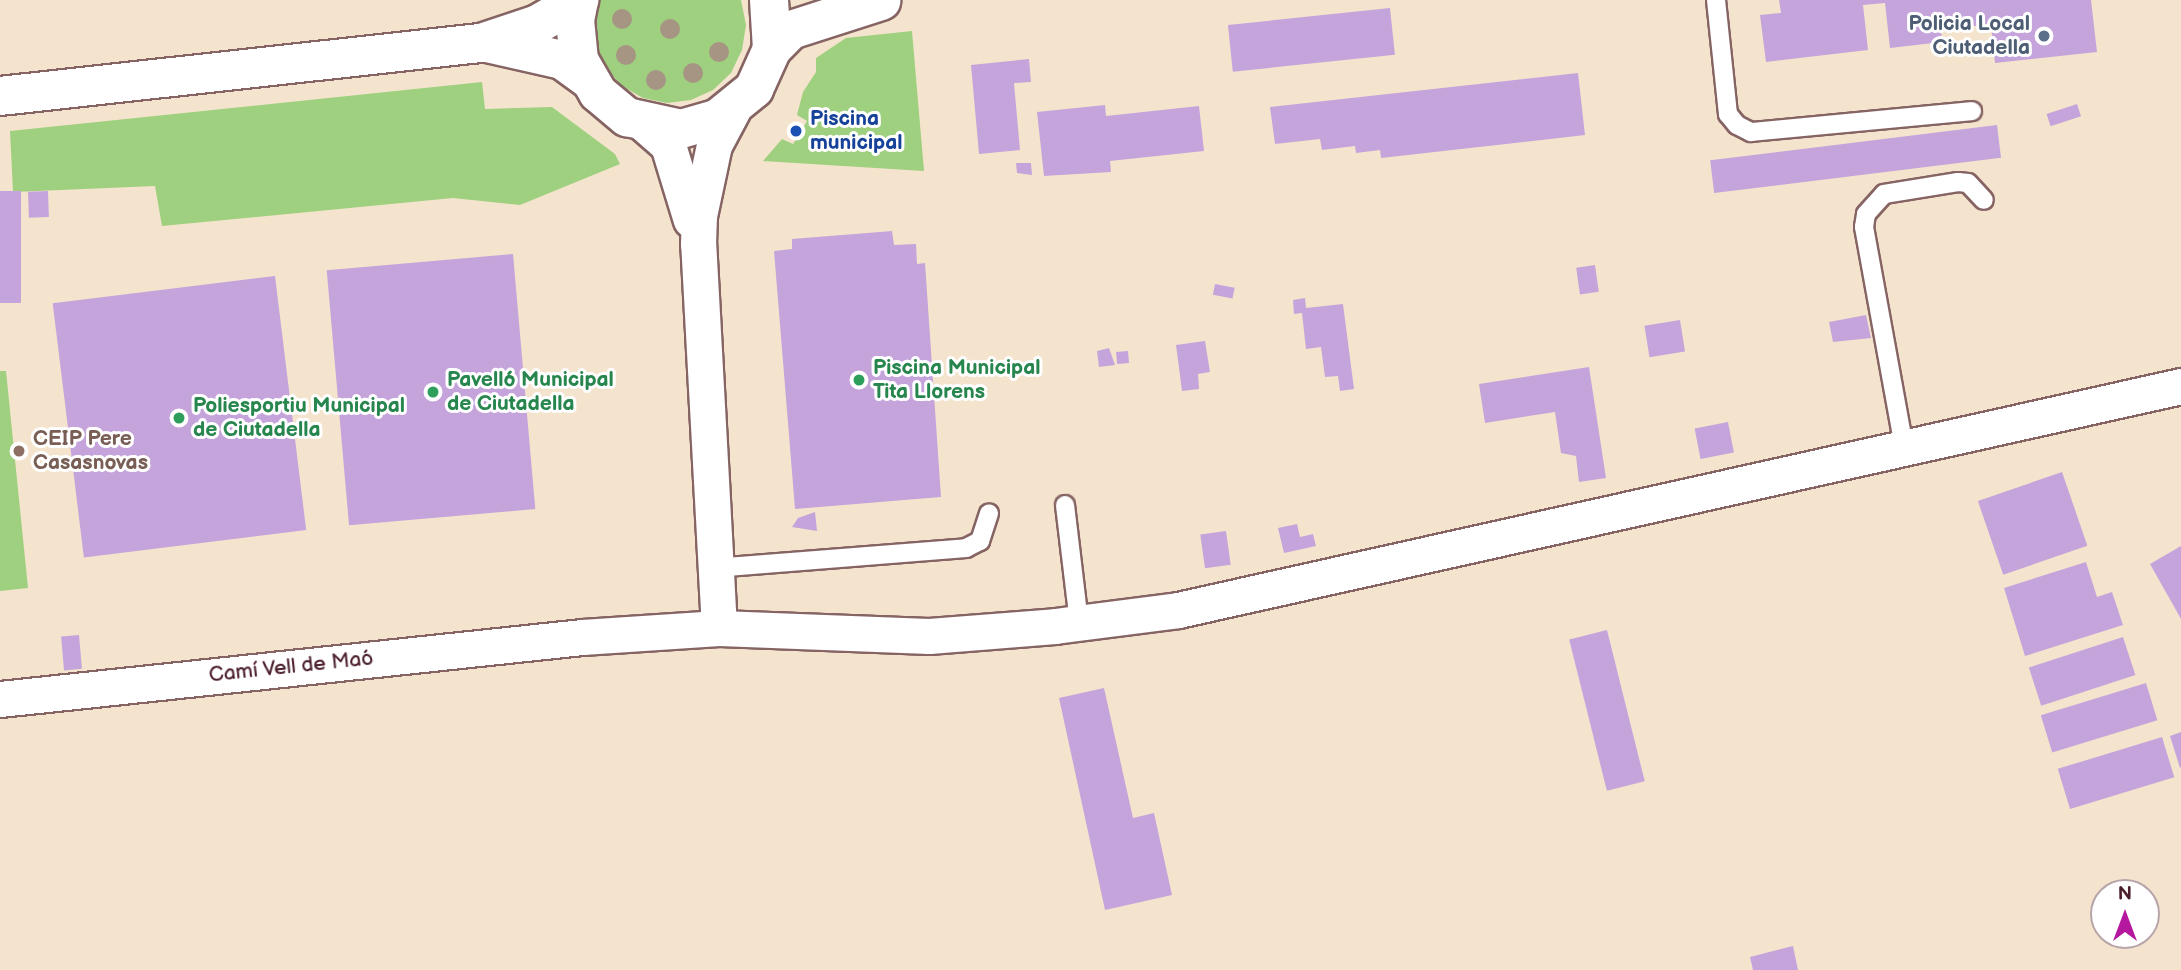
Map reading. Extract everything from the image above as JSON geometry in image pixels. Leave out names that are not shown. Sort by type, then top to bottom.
[{"type":"main road","points":[[0,96],[485,42],[538,24],[579,0]]},
{"type":"main road","points":[[579,0],[575,40],[587,78]]},
{"type":"main road","points":[[485,42],[562,60],[587,78],[611,107],[644,124],[699,126],[733,110],[754,89],[772,49],[769,0]]},
{"type":"main road","points":[[824,0],[888,1]]},
{"type":"main road","points":[[772,49],[803,25],[888,1]]},
{"type":"street","points":[[719,628],[698,244],[700,205],[713,145],[733,110]]},
{"type":"street","points":[[644,124],[668,145],[698,244]]},
{"type":"street","name":"Camí Vell de Maó","points":[[0,699],[582,637],[719,628],[929,636],[1079,623],[1178,610],[2181,386]]},
{"type":"lane","points":[[1716,0],[1728,114],[1737,125],[1751,132],[1972,111]]},
{"type":"lane","points":[[1904,447],[1864,227],[1866,214],[1884,194],[1958,182],[1968,183],[1984,200]]},
{"type":"lane","points":[[1065,505],[1079,623]]},
{"type":"lane","points":[[714,568],[966,548],[980,541],[989,513]]},
{"type":"green space","points":[[600,0],[741,0],[746,25],[742,50],[731,73],[713,90],[691,100],[667,103],[643,98],[622,86],[605,67],[596,45],[594,21]]},
{"type":"green space","points":[[912,31],[924,171],[763,161],[782,139],[793,144],[807,121],[797,115],[803,92],[816,72],[816,58],[846,38]]},
{"type":"green space","points":[[482,82],[485,109],[552,107],[615,154],[620,164],[520,205],[453,198],[162,226],[155,186],[13,192],[10,131]]},
{"type":"green space","points":[[0,371],[6,371],[28,588],[0,591]]},
{"type":"building","name":"Policia Local Ciutadella","points":[[1779,0],[2091,0],[2097,52],[1995,63],[1991,24],[1941,30],[1942,42],[1890,48],[1885,3],[1863,5],[1868,50],[1766,62],[1760,15],[1781,13]]},
{"type":"building","points":[[1390,8],[1395,55],[1233,72],[1228,25]]},
{"type":"building","points":[[1029,59],[1031,82],[1014,83],[1020,150],[979,154],[971,65]]},
{"type":"building","points":[[1578,73],[1585,135],[1381,158],[1380,150],[1356,153],[1355,146],[1322,150],[1320,139],[1275,144],[1270,107]]},
{"type":"building","points":[[2077,104],[2081,116],[2051,126],[2047,114]]},
{"type":"building","points":[[1105,105],[1106,116],[1199,106],[1204,151],[1110,161],[1111,172],[1044,176],[1037,112]]},
{"type":"building","points":[[1997,125],[2001,158],[1714,193],[1710,160]]},
{"type":"building","points":[[1016,163],[1031,163],[1032,175],[1017,173]]},
{"type":"building","points":[[0,191],[21,191],[21,303],[0,303]]},
{"type":"building","points":[[48,191],[49,217],[29,218],[28,192]]},
{"type":"building","name":"Piscina Municipal Tita Llorens","points":[[892,231],[894,245],[916,244],[917,264],[925,263],[941,497],[795,509],[774,251],[792,249],[792,239]]},
{"type":"building","name":"Pavelló Municipal de Ciutadella","points":[[513,254],[535,509],[349,525],[327,270]]},
{"type":"building","points":[[1595,265],[1599,292],[1580,294],[1576,268]]},
{"type":"building","name":"Poliesportiu Municipal de Ciutadella","points":[[275,276],[306,530],[84,557],[53,303]]},
{"type":"building","points":[[1215,284],[1235,288],[1233,299],[1213,295]]},
{"type":"building","points":[[1305,298],[1306,308],[1343,304],[1354,389],[1340,391],[1338,376],[1325,377],[1321,347],[1306,349],[1302,313],[1294,314],[1293,300]]},
{"type":"building","points":[[1866,315],[1871,338],[1833,342],[1829,322]]},
{"type":"building","points":[[1680,320],[1685,352],[1649,357],[1644,326]]},
{"type":"building","points":[[1205,341],[1210,372],[1198,374],[1199,389],[1182,391],[1176,345]]},
{"type":"building","points":[[1109,348],[1115,365],[1099,367],[1097,351]]},
{"type":"building","points":[[1128,351],[1129,363],[1117,364],[1116,352]]},
{"type":"building","points":[[1589,367],[1606,478],[1579,482],[1576,456],[1561,453],[1555,412],[1485,423],[1479,384]]},
{"type":"building","points":[[1728,422],[1734,452],[1701,459],[1695,428]]},
{"type":"building","points":[[2062,472],[2087,546],[2003,575],[1978,501]]},
{"type":"building","points":[[815,512],[817,531],[792,527],[798,518]]},
{"type":"building","points":[[1297,524],[1300,537],[1313,534],[1316,546],[1284,553],[1278,528]]},
{"type":"building","points":[[1226,531],[1231,565],[1205,568],[1200,535]]},
{"type":"building","points":[[2181,546],[2181,619],[2150,564]]},
{"type":"building","points":[[2086,562],[2097,597],[2112,592],[2123,625],[2025,656],[2004,588]]},
{"type":"building","points":[[1607,630],[1645,781],[1607,791],[1569,639]]},
{"type":"building","points":[[79,635],[82,669],[64,670],[61,637]]},
{"type":"building","points":[[2123,637],[2135,675],[2041,706],[2029,668]]},
{"type":"building","points":[[2146,683],[2157,720],[2052,752],[2041,715]]},
{"type":"building","points":[[1104,688],[1133,818],[1154,813],[1172,895],[1105,910],[1059,698]]},
{"type":"building","points":[[2181,732],[2181,767],[2180,768],[2170,736]]},
{"type":"building","points":[[2162,737],[2174,777],[2070,809],[2058,769]]},
{"type":"building","points":[[1793,946],[1798,970],[1753,970],[1750,957]]},
{"type":"place","name":"Policia Local Ciutadella","points":[[2044,36]]},
{"type":"place","name":"Piscina municipal","points":[[796,131]]},
{"type":"place","name":"Piscina Municipal Tita Llorens","points":[[859,380]]},
{"type":"place","name":"Pavelló Municipal de Ciutadella","points":[[433,392]]},
{"type":"place","name":"Poliesportiu Municipal de Ciutadella","points":[[179,418]]},
{"type":"place","name":"CEIP Pere Casasnovas","points":[[19,451]]}]
